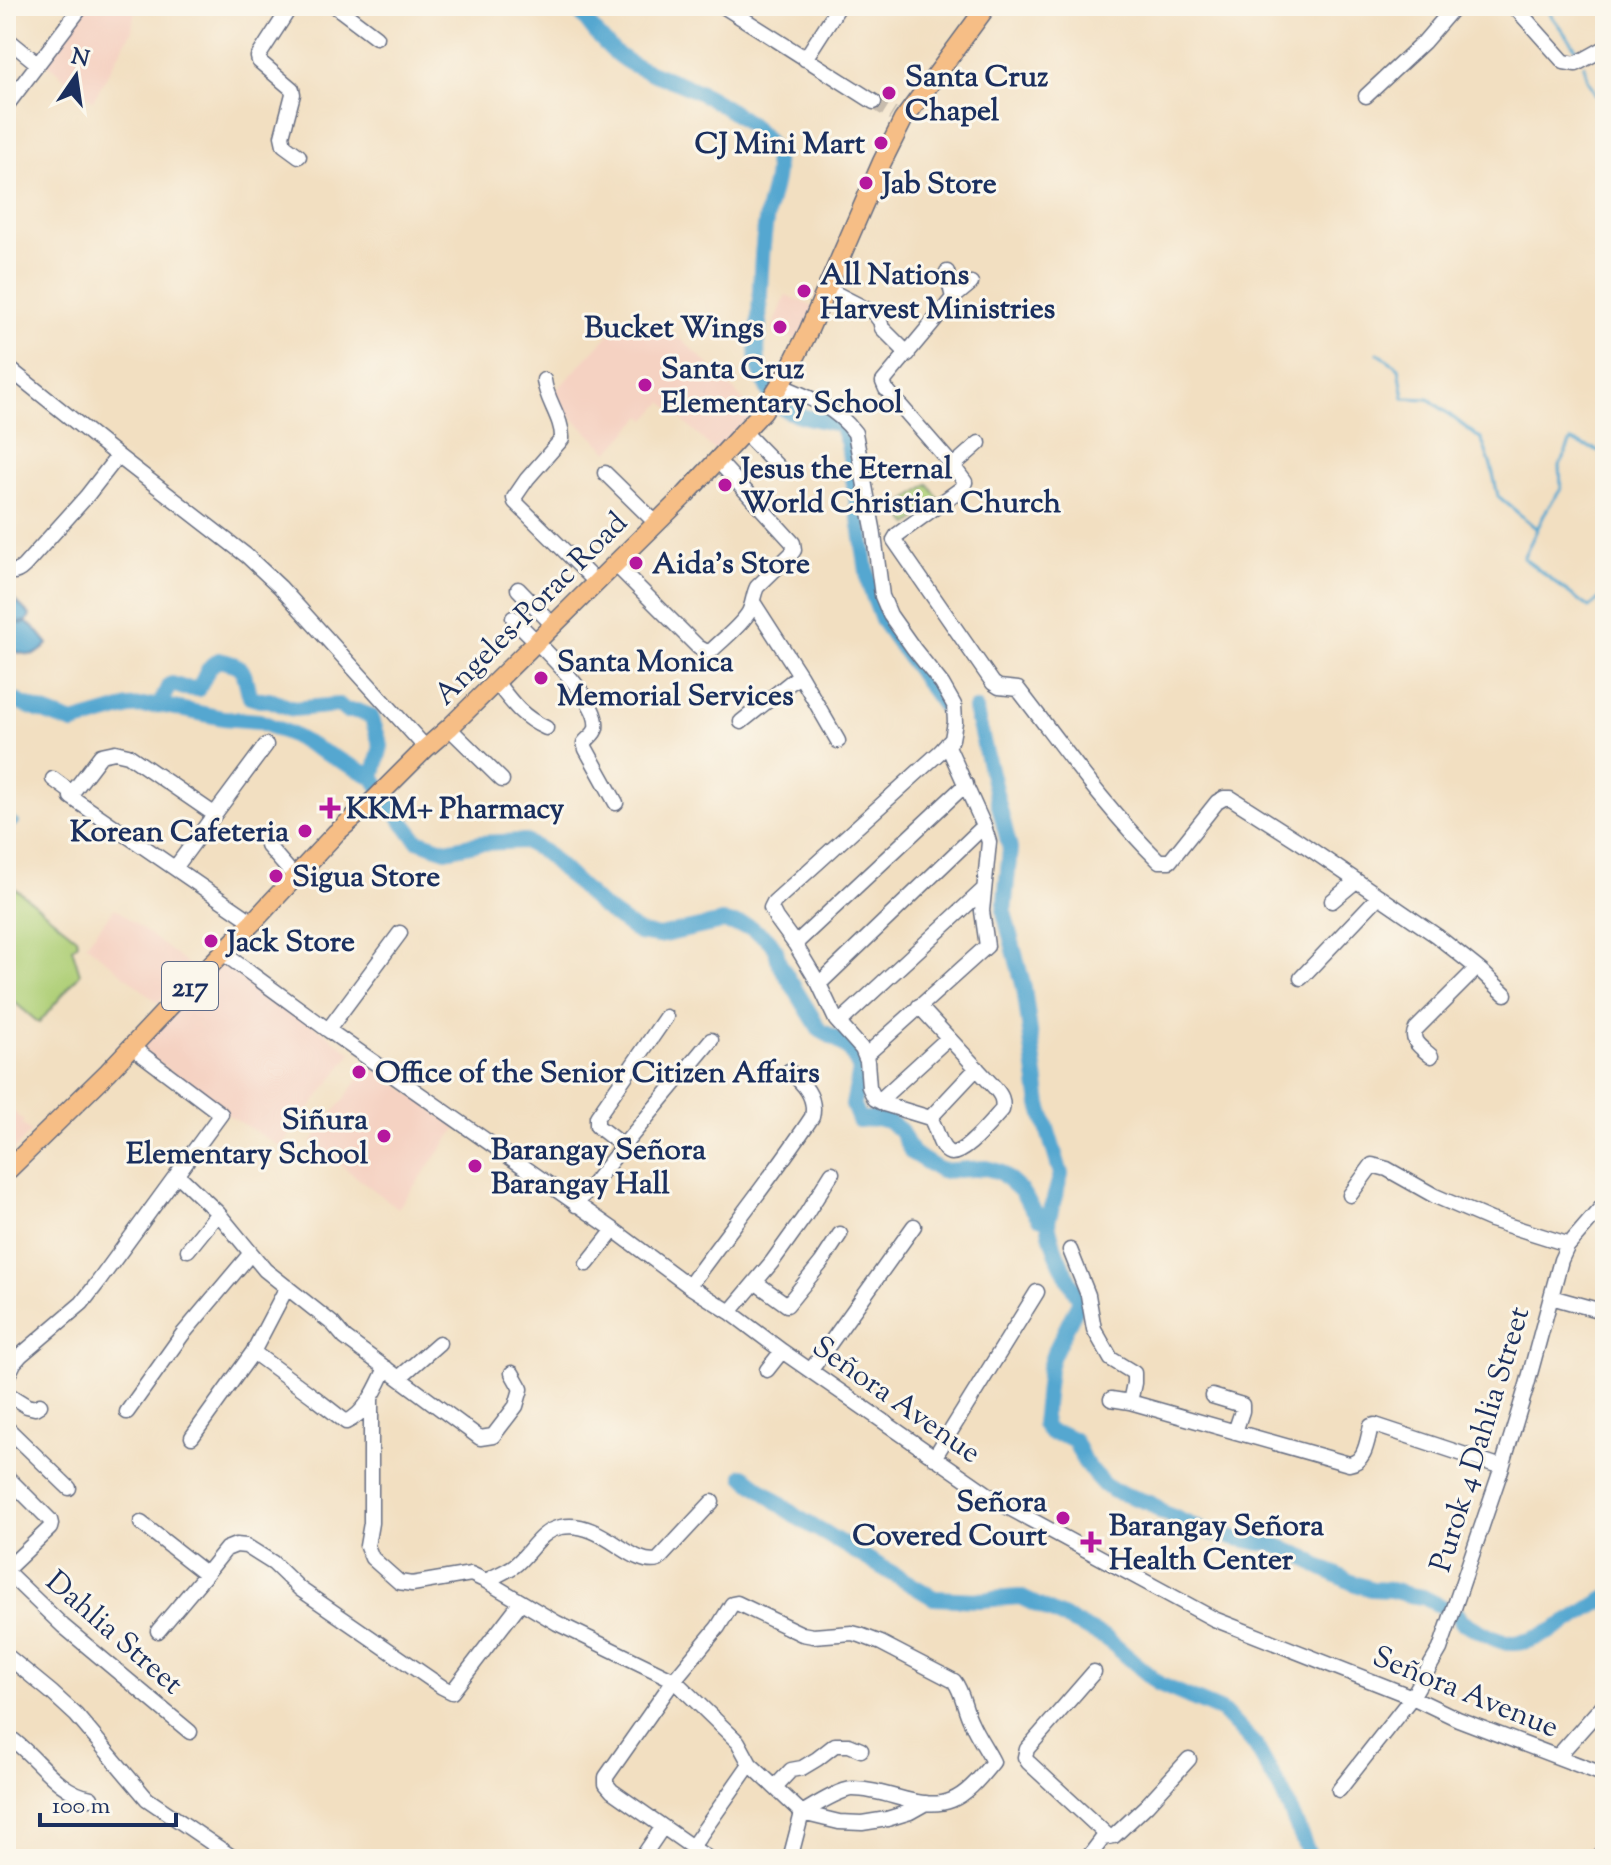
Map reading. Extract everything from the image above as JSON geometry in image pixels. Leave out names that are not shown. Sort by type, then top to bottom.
[{"type":"main road","name":"Angeles-Porac Road","points":[[6,1172],[132,1047],[336,833],[536,643],[745,433],[778,388],[804,340],[882,162],[898,117],[987,6]]},
{"type":"street","points":[[6,106],[82,6]]},
{"type":"street","points":[[291,6],[258,57],[292,89],[282,136],[284,145],[299,156]]},
{"type":"street","points":[[335,6],[376,37]]},
{"type":"street","points":[[723,6],[874,102]]},
{"type":"street","points":[[805,59],[839,6]]},
{"type":"street","points":[[1366,96],[1424,42],[1455,6]]},
{"type":"street","points":[[1514,6],[1564,62],[1582,61],[1605,48]]},
{"type":"street","points":[[6,38],[38,64]]},
{"type":"street","points":[[947,272],[953,298]]},
{"type":"street","points":[[971,283],[953,298],[885,379],[884,385],[965,482],[962,488],[894,540],[993,683],[999,687],[1018,689],[1159,861],[1170,861],[1217,802],[1231,798],[1437,936],[1505,994]]},
{"type":"street","points":[[827,289],[874,313],[882,328],[908,354]]},
{"type":"street","points":[[6,366],[247,556],[426,748]]},
{"type":"street","points":[[544,380],[562,429],[562,439],[527,479],[514,498],[515,502],[596,582]]},
{"type":"street","points":[[778,388],[821,403],[847,422],[855,433],[882,596],[890,615],[942,684],[954,705],[955,722],[952,739],[771,908],[819,984],[836,1020],[865,1056],[869,1087],[875,1099],[930,1118],[943,1146],[954,1154],[964,1149],[1002,1110],[1003,1103],[995,1088],[919,1006]]},
{"type":"street","points":[[745,433],[783,472]]},
{"type":"street","points":[[953,466],[979,443]]},
{"type":"street","points":[[6,571],[19,571],[24,566],[118,456]]},
{"type":"street","points":[[615,564],[705,651],[711,651],[744,618],[757,587],[791,554],[793,543],[718,461]]},
{"type":"street","points":[[605,473],[656,523]]},
{"type":"street","points":[[518,589],[553,625]]},
{"type":"street","points":[[753,602],[838,741]]},
{"type":"street","points":[[513,618],[576,683],[589,703],[596,726],[594,733],[584,743],[616,803]]},
{"type":"street","points":[[741,722],[800,675]]},
{"type":"street","points":[[496,682],[525,717],[546,728]]},
{"type":"street","points":[[449,728],[502,780]]},
{"type":"street","points":[[865,1056],[987,946],[982,911],[989,842],[947,744]]},
{"type":"street","points":[[175,868],[266,745]]},
{"type":"street","points":[[72,795],[101,755],[119,752],[128,755],[214,815]]},
{"type":"street","points":[[53,779],[253,922]]},
{"type":"street","points":[[795,944],[966,784]]},
{"type":"street","points":[[819,984],[984,826]]},
{"type":"street","points":[[267,845],[294,876]]},
{"type":"street","points":[[1332,901],[1356,881]]},
{"type":"street","points":[[839,1023],[983,890]]},
{"type":"street","points":[[1301,978],[1379,896]]},
{"type":"street","points":[[328,1030],[400,933]]},
{"type":"street","name":"Señora Avenue","points":[[223,953],[689,1286],[1002,1504],[1214,1619],[1412,1697],[1458,1719],[1605,1775]]},
{"type":"street","points":[[1431,1056],[1413,1039],[1413,1034],[1476,969]]},
{"type":"street","points":[[623,1146],[595,1122],[666,1017]]},
{"type":"street","points":[[879,1101],[948,1038]]},
{"type":"street","points":[[576,1205],[711,1040]]},
{"type":"street","points":[[6,1379],[21,1355],[82,1303],[221,1114],[132,1047]]},
{"type":"street","points":[[930,1118],[977,1068]]},
{"type":"street","points":[[689,1286],[812,1117],[814,1108],[806,1088],[789,1071]]},
{"type":"street","points":[[1350,1195],[1372,1165],[1387,1169],[1435,1196],[1491,1220],[1564,1243],[1567,1247]]},
{"type":"street","points":[[730,1312],[805,1216],[832,1173]]},
{"type":"street","points":[[177,1174],[218,1213],[265,1270],[333,1324],[345,1338],[480,1438],[493,1436],[516,1406],[521,1389],[512,1373]]},
{"type":"street","name":"Purok 4 Dahlia Street","points":[[1339,1790],[1412,1697],[1440,1649],[1502,1467],[1561,1260],[1567,1247],[1605,1203]]},
{"type":"street","points":[[188,1250],[218,1213]]},
{"type":"street","points":[[811,1370],[914,1226]]},
{"type":"street","points":[[587,1264],[614,1230]]},
{"type":"street","points":[[755,1282],[787,1305],[840,1234]]},
{"type":"street","points":[[1070,1250],[1088,1295],[1094,1329],[1111,1359],[1134,1373],[1130,1402]]},
{"type":"street","points":[[127,1412],[182,1335],[251,1253]]},
{"type":"street","points":[[192,1437],[253,1352],[287,1287]]},
{"type":"street","points":[[934,1458],[1037,1292]]},
{"type":"street","points":[[1551,1297],[1605,1312]]},
{"type":"street","points":[[400,1377],[439,1343]]},
{"type":"street","points":[[767,1370],[782,1351]]},
{"type":"street","points":[[253,1352],[346,1422],[371,1397],[386,1368]]},
{"type":"street","points":[[6,1393],[27,1406],[35,1408],[40,1405]]},
{"type":"street","points":[[1212,1396],[1242,1405],[1235,1432]]},
{"type":"street","points":[[371,1397],[371,1523],[367,1546],[372,1558],[399,1582],[412,1584],[471,1574],[557,1623],[674,1680],[738,1742],[750,1764],[802,1813],[839,1822],[862,1823],[910,1812],[926,1803]]},
{"type":"street","points":[[1111,1399],[1349,1464],[1361,1459],[1371,1426],[1375,1425],[1502,1467]]},
{"type":"street","points":[[6,1427],[69,1488]]},
{"type":"street","points":[[6,1476],[51,1524],[6,1571]]},
{"type":"street","points":[[486,1581],[514,1566],[539,1539],[560,1527],[594,1530],[635,1556],[653,1562],[712,1502]]},
{"type":"street","points":[[141,1523],[206,1574]]},
{"type":"street","points":[[158,1631],[226,1549],[236,1545],[246,1546],[273,1563],[300,1589],[452,1692],[521,1602]]},
{"type":"street","name":"Dahlia Street","points":[[6,1571],[63,1626],[190,1732]]},
{"type":"street","points":[[709,1859],[612,1791],[606,1784],[606,1777],[674,1680],[734,1603],[802,1634],[828,1636],[852,1633],[881,1643],[954,1681],[972,1726],[993,1762],[976,1784],[957,1799],[936,1805],[877,1791],[849,1788],[802,1813],[790,1859]]},
{"type":"street","points":[[6,1655],[76,1715],[147,1799],[235,1859]]},
{"type":"street","points":[[1094,1672],[1027,1749],[1025,1757],[1108,1836]]},
{"type":"street","points":[[1558,1756],[1605,1703]]},
{"type":"street","points":[[6,1735],[62,1785],[78,1795],[91,1798]]},
{"type":"street","points":[[775,1787],[791,1770],[802,1768],[835,1745],[849,1745],[861,1750]]},
{"type":"street","points":[[1087,1859],[1103,1838],[1114,1836],[1189,1759]]},
{"type":"street","points":[[692,1847],[750,1764]]},
{"type":"street","points":[[641,1859],[662,1828]]},
{"type":"street","points":[[1597,1859],[1605,1850]]},
{"type":"shaded area","points":[[86,6],[131,6],[135,9],[132,30],[93,101],[45,62]]},
{"type":"shaded area","points":[[786,295],[814,307],[800,341],[772,330]]},
{"type":"shaded area","name":"Santa Cruz Elementary School","points":[[616,327],[682,340],[754,412],[717,453],[663,402],[647,420],[642,416],[609,452],[550,397]]},
{"type":"shaded area","points":[[115,908],[191,967],[158,1003],[86,944]]},
{"type":"shaded area","points":[[224,959],[352,1053],[281,1147],[223,1112],[139,1047]]},
{"type":"shaded area","name":"Siñura Elementary School","points":[[370,1064],[457,1128],[398,1208],[311,1143]]},
{"type":"shaded area","points":[[6,1105],[31,1132],[6,1159]]},
{"type":"green space","points":[[928,484],[941,501],[909,525],[896,508]]},
{"type":"green space","points":[[6,881],[76,937],[78,943],[72,948],[80,974],[39,1023],[6,995]]},
{"type":"water","points":[[11,596],[30,615],[27,621],[7,625],[6,600]]},
{"type":"water","points":[[27,623],[48,644],[33,654],[6,648],[6,626]]},
{"type":"waterway","points":[[576,6],[618,55],[639,68],[686,86],[721,105],[747,122],[772,150],[776,173],[762,252],[757,348],[760,369],[772,397],[787,411],[841,425],[848,444],[869,585],[882,620],[944,706]]},
{"type":"waterway","points":[[1544,6],[1580,54]]},
{"type":"waterway","points":[[1584,65],[1605,114]]},
{"type":"waterway","points":[[1378,353],[1399,368],[1404,398],[1429,399],[1482,440],[1498,496],[1537,529]]},
{"type":"waterway","points":[[1605,453],[1571,441],[1560,465],[1561,489],[1547,509],[1523,558],[1589,608],[1605,593]]},
{"type":"waterway","points":[[6,695],[73,723],[129,707],[160,705],[169,685],[198,689],[214,663],[219,660],[229,662],[243,671],[250,697],[270,700],[293,709],[339,705],[346,711],[371,716],[381,746],[373,777],[417,840],[446,850],[480,843],[524,841],[544,852],[601,906],[639,933],[659,936],[722,922],[750,927],[769,940],[776,950],[779,963],[820,1030],[852,1053],[860,1070],[853,1105],[859,1120],[876,1118],[888,1121],[900,1130],[912,1153],[941,1171],[986,1168],[1000,1172],[1021,1191],[1039,1218],[1048,1221],[1056,1251],[1080,1300],[1049,1368],[1043,1424],[1050,1433],[1074,1440],[1084,1461],[1104,1485],[1150,1503],[1162,1512],[1207,1532],[1271,1543],[1353,1583],[1423,1597],[1458,1615],[1462,1622],[1507,1643],[1537,1638],[1605,1599]]},
{"type":"waterway","points":[[160,705],[223,718],[259,721],[373,777]]},
{"type":"waterway","points":[[975,709],[1010,849],[1004,912],[1024,988],[1040,1105],[1061,1174],[1048,1221]]},
{"type":"waterway","points":[[6,811],[18,822],[6,834]]},
{"type":"waterway","points":[[744,1476],[797,1517],[934,1598],[979,1600],[1020,1597],[1106,1638],[1159,1684],[1222,1711],[1255,1745],[1283,1794],[1311,1859]]},
{"type":"tunnel","points":[[874,102],[893,114]]},
{"type":"place","name":"Santa Cruz Chapel","points":[[889,93]]},
{"type":"place","name":"CJ Mini Mart","points":[[881,143]]},
{"type":"place","name":"Jab Store","points":[[866,183]]},
{"type":"place","name":"All Nations Harvest Ministries","points":[[804,291]]},
{"type":"place","name":"Bucket Wings","points":[[780,327]]},
{"type":"place","name":"Santa Cruz Elementary School","points":[[645,385]]},
{"type":"place","name":"Jesus the Eternal World Christian Church","points":[[725,485]]},
{"type":"place","name":"Aida's Store","points":[[636,563]]},
{"type":"place","name":"Santa Monica Memorial Services","points":[[541,678]]},
{"type":"place","name":"KKM+ Pharmacy","points":[[330,808]]},
{"type":"place","name":"Korean Cafeteria","points":[[305,831]]},
{"type":"place","name":"Sigua Store","points":[[276,876]]},
{"type":"place","name":"Jack Store","points":[[211,941]]},
{"type":"place","name":"Office of the Senior Citizen Affairs","points":[[359,1072]]},
{"type":"place","name":"Siñura Elementary School","points":[[384,1136]]},
{"type":"place","name":"Barangay Señora Barangay Hall","points":[[475,1166]]},
{"type":"place","name":"Señora Covered Court","points":[[1063,1518]]},
{"type":"place","name":"Barangay Señora Health Center","points":[[1091,1542]]}]
